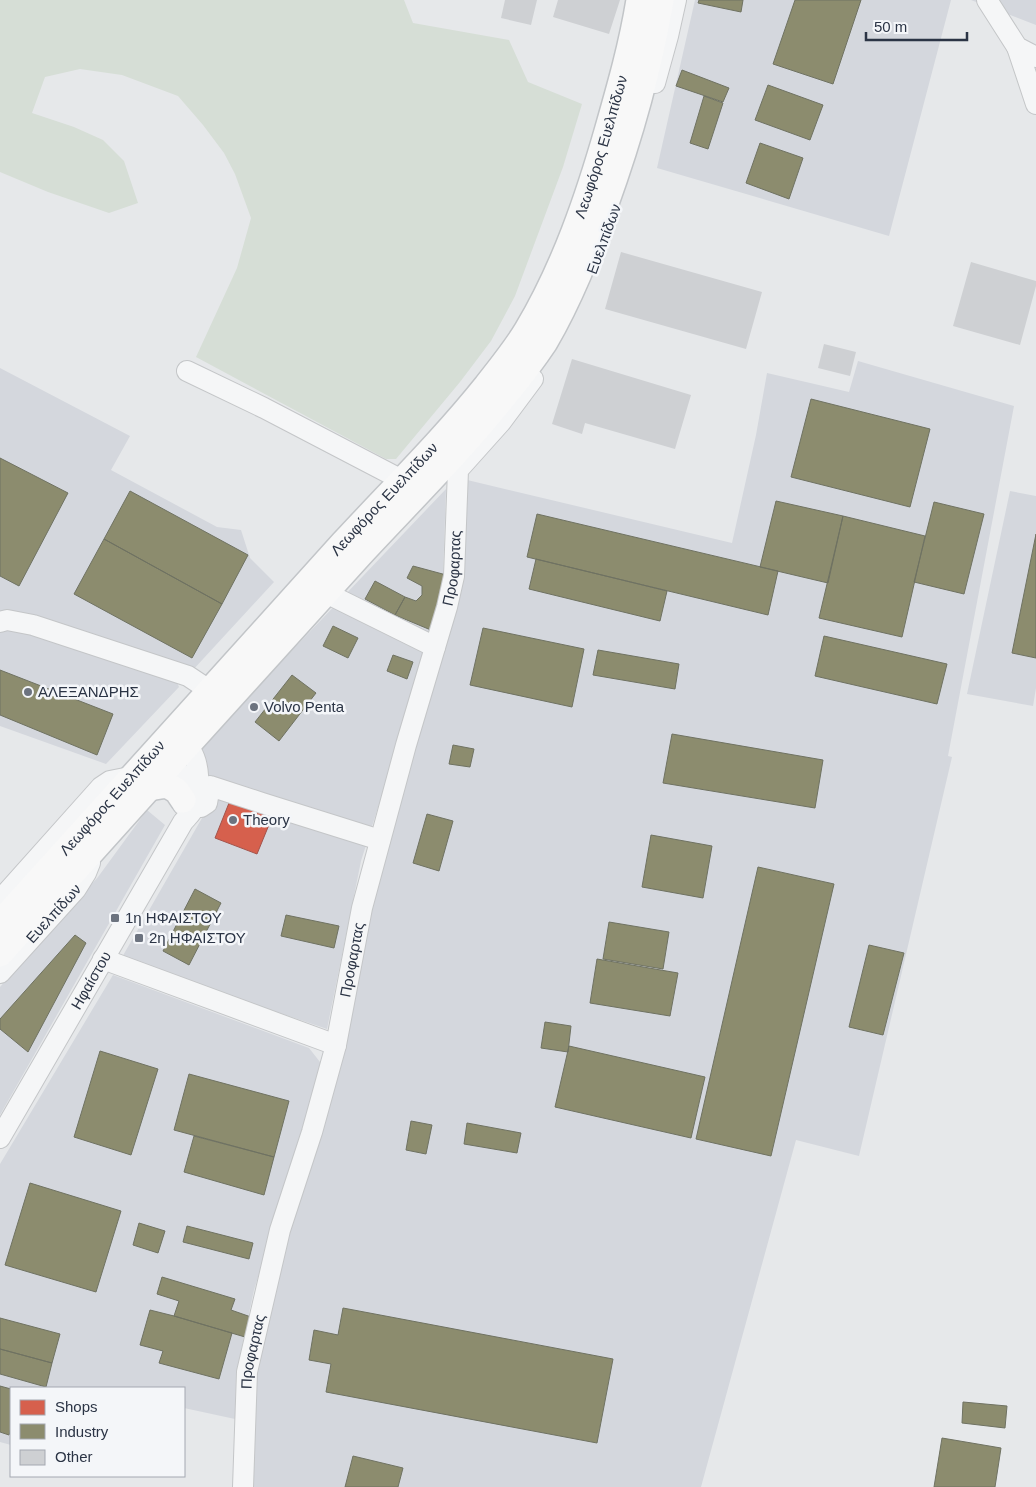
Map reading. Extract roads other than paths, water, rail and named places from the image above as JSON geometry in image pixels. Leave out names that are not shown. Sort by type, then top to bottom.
[{"type":"main road","name":"Λεωφόρος Ευελπίδων","points":[[177,745],[210,690],[451,428],[506,362],[526,332],[543,301],[573,233],[597,168],[634,30],[639,0]]},
{"type":"main road","name":"Λεωφόρος Ευελπίδων","points":[[0,923],[472,445],[529,375],[576,280],[592,243],[617,174],[631,146],[661,0]]},
{"type":"main road","name":"Λεωφόρος Ευελπίδων","points":[[0,954],[95,848],[140,783]]},
{"type":"main road","points":[[140,783],[167,785],[177,791],[186,812]]},
{"type":"street","points":[[631,146],[663,55],[676,0]]},
{"type":"street","points":[[987,0],[1017,46],[1036,104]]},
{"type":"street","points":[[1017,46],[1036,57]]},
{"type":"street","points":[[187,371],[264,408],[402,480]]},
{"type":"street","name":"Προφαρτας","points":[[243,1487],[247,1372],[280,1230],[312,1132],[336,1045],[362,908],[406,745],[447,607],[454,576],[458,470],[472,445]]},
{"type":"street","points":[[326,593],[435,647]]},
{"type":"street","points":[[0,622],[6,620],[33,625],[188,676],[210,690]]},
{"type":"street","points":[[177,745],[186,812]]},
{"type":"street","points":[[0,900],[101,787],[110,781],[140,783]]},
{"type":"street","name":"Ηφαίστου","points":[[0,1138],[186,812],[207,803],[210,786],[380,840]]},
{"type":"street","name":"Ευελπίδων","points":[[0,973],[76,889],[86,873],[95,848]]},
{"type":"street","points":[[103,960],[336,1045]]},
{"type":"place","name":"ΑΛΕΞΑΝΔΡΗΣ","points":[[28,692]]},
{"type":"place","name":"Volvo Penta","points":[[254,707]]},
{"type":"place","name":"Theory","points":[[233,820]]},
{"type":"place","name":"1η ΗΦΑΙΣΤΟΥ","points":[[115,918]]},
{"type":"place","name":"2η ΗΦΑΙΣΤΟΥ","points":[[139,938]]}]
